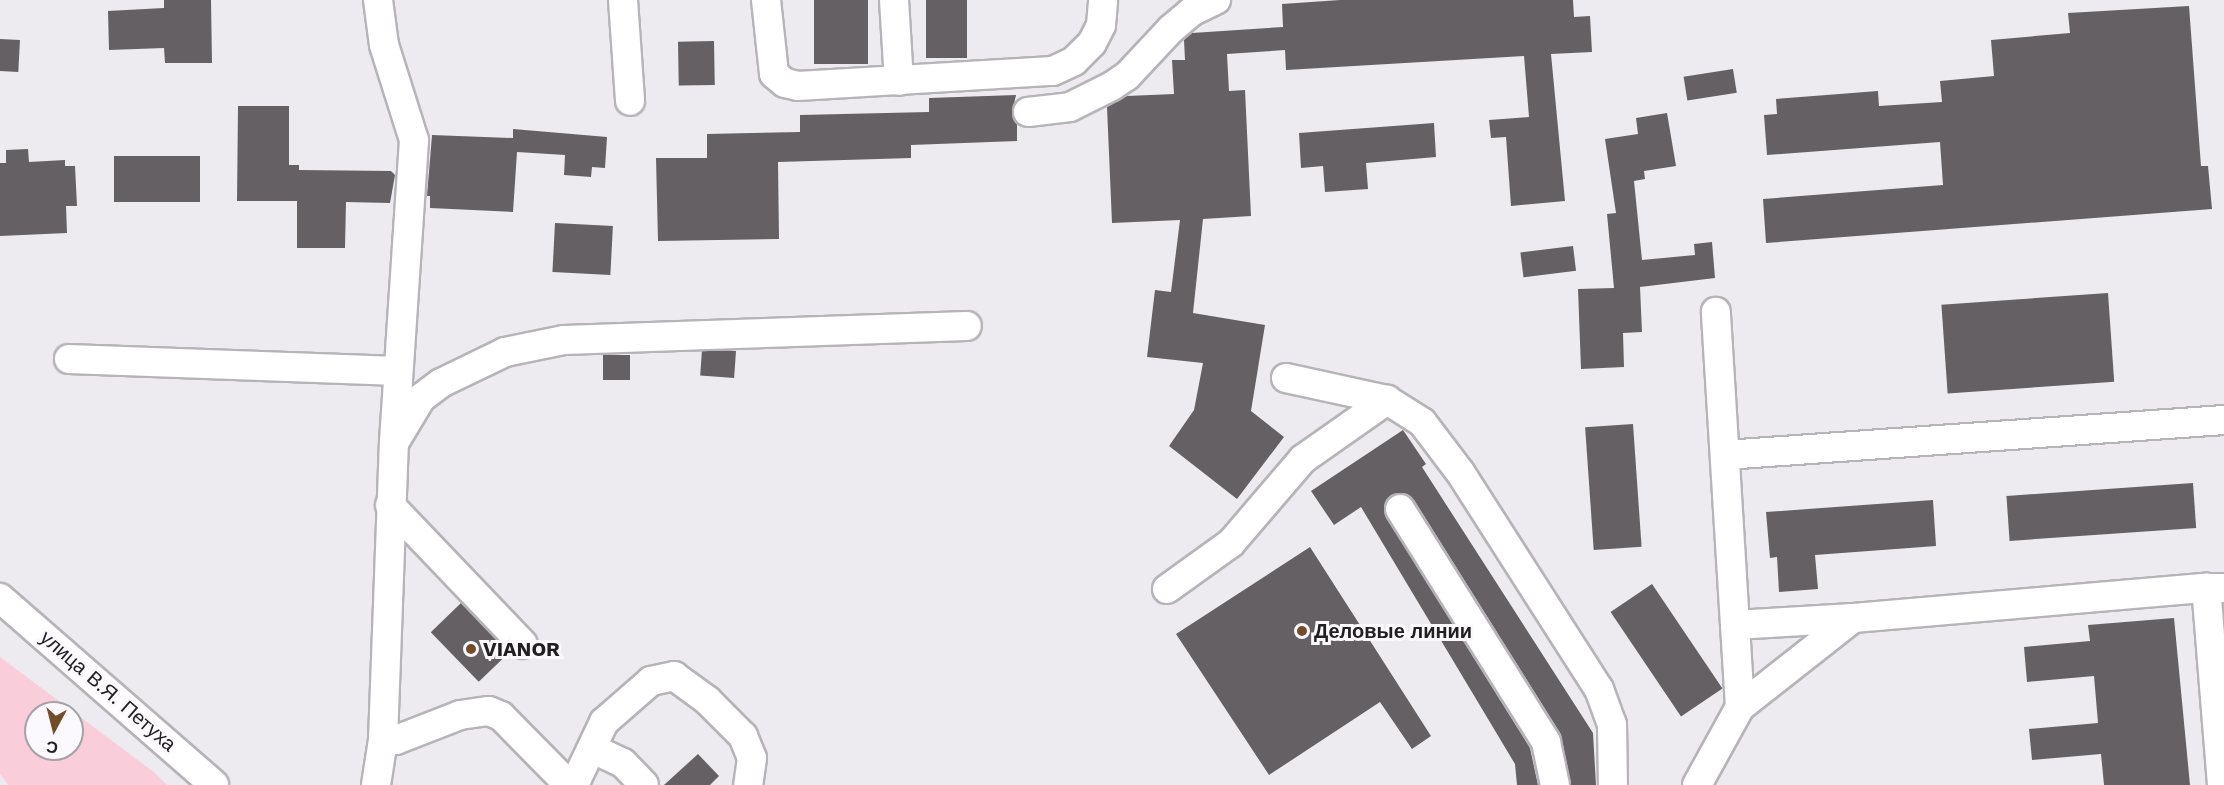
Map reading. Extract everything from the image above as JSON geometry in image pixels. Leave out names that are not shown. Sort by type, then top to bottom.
[{"type":"street","points":[[375,785],[383,740],[390,506],[414,140],[384,45],[378,0]]},
{"type":"street","points":[[623,0],[630,101]]},
{"type":"street","points":[[766,0],[770,62],[774,74],[784,83],[899,81],[1053,71],[1074,61],[1092,43],[1101,25],[1103,0]]},
{"type":"street","points":[[894,0],[899,81]]},
{"type":"street","points":[[1028,112],[1070,107],[1112,86],[1127,76],[1171,28],[1191,12],[1216,0]]},
{"type":"street","points":[[1716,312],[1740,707]]},
{"type":"street","points":[[394,443],[421,398],[441,383],[505,352],[531,345],[564,340],[967,326]]},
{"type":"street","points":[[69,359],[398,371]]},
{"type":"street","points":[[1287,378],[1387,400],[1422,422],[1460,472],[1599,689],[1612,724],[1613,785]]},
{"type":"street","points":[[1167,589],[1232,543],[1303,459],[1387,400]]},
{"type":"street","points":[[1725,455],[2224,420]]},
{"type":"street","points":[[390,506],[523,644]]},
{"type":"street","points":[[1400,509],[1546,742],[1555,785]]},
{"type":"street","points":[[1735,625],[1852,618],[2215,588],[2222,785]]},
{"type":"street","name":"улица В.Я. Петуха","points":[[0,598],[214,785]]},
{"type":"street","points":[[1697,785],[1740,707],[1852,618]]},
{"type":"street","points":[[574,785],[604,722],[651,681],[674,676],[707,700],[743,736],[752,758],[748,785]]},
{"type":"street","points":[[383,740],[396,740],[460,715],[489,711],[501,716],[569,785]]},
{"type":"street","points":[[593,749],[623,763],[644,785]]},
{"type":"shaded area","points":[[0,657],[59,701],[24,701],[24,761],[84,761],[84,720],[155,773],[167,785],[8,785],[0,774]]},
{"type":"building","points":[[164,0],[211,0],[212,63],[165,63],[164,48],[109,50],[108,11],[164,8]]},
{"type":"building","points":[[814,0],[868,0],[868,64],[814,64]]},
{"type":"building","points":[[926,0],[967,0],[967,58],[926,58]]},
{"type":"building","points":[[1340,0],[1573,0],[1574,17],[1590,16],[1592,52],[1551,54],[1565,201],[1511,206],[1506,137],[1491,138],[1489,120],[1529,117],[1524,56],[1286,70],[1285,50],[1227,54],[1229,91],[1245,90],[1251,216],[1203,219],[1193,313],[1265,325],[1251,411],[1284,437],[1237,499],[1169,446],[1194,410],[1203,363],[1147,357],[1155,290],[1171,292],[1180,220],[1112,223],[1107,107],[1127,96],[1174,94],[1172,60],[1185,60],[1184,40],[1192,33],[1283,27],[1282,4]]},
{"type":"building","points":[[2189,6],[2201,166],[2208,166],[2212,209],[1766,243],[1763,199],[1943,185],[1940,142],[1767,155],[1764,115],[1777,114],[1776,99],[1878,91],[1879,106],[1942,102],[1940,81],[1994,76],[1991,40],[2070,33],[2068,13]]},
{"type":"building","points":[[0,39],[20,40],[18,72],[0,71]]},
{"type":"building","points":[[714,41],[715,85],[679,86],[678,42]]},
{"type":"building","points":[[1733,69],[1737,93],[1687,101],[1684,77]]},
{"type":"building","points":[[1016,95],[1012,113],[1017,124],[1017,141],[911,145],[911,158],[778,162],[779,239],[658,241],[656,158],[707,158],[707,134],[800,132],[800,115],[929,112],[929,98]]},
{"type":"building","points":[[238,106],[289,106],[289,165],[299,165],[299,170],[391,171],[395,175],[390,203],[346,202],[345,248],[297,248],[297,201],[237,201]]},
{"type":"building","points":[[1667,113],[1676,166],[1644,171],[1645,179],[1634,181],[1642,260],[1695,255],[1694,244],[1712,242],[1715,278],[1640,287],[1642,332],[1623,333],[1624,367],[1581,369],[1578,289],[1614,288],[1607,214],[1616,213],[1605,139],[1638,134],[1636,118]]},
{"type":"building","points":[[1434,123],[1436,157],[1366,163],[1368,189],[1325,192],[1323,166],[1301,168],[1299,133]]},
{"type":"building","points":[[513,129],[607,137],[605,168],[592,167],[591,177],[564,175],[565,155],[517,152],[513,212],[430,208],[430,196],[427,196],[432,135],[513,138]]},
{"type":"building","points":[[28,149],[29,162],[65,160],[65,166],[75,166],[77,206],[66,206],[67,233],[0,236],[0,163],[6,163],[6,150]]},
{"type":"building","points":[[114,156],[200,156],[200,202],[114,202]]},
{"type":"building","points":[[555,223],[613,226],[610,275],[552,272]]},
{"type":"building","points":[[1573,246],[1576,271],[1523,277],[1520,252]]},
{"type":"building","points":[[2108,293],[2114,382],[1948,393],[1941,305]]},
{"type":"building","points":[[702,349],[736,351],[734,378],[700,376]]},
{"type":"building","points":[[603,355],[630,355],[630,380],[603,380]]},
{"type":"building","points":[[1633,424],[1642,547],[1594,550],[1585,427]]},
{"type":"building","points":[[1403,430],[1426,464],[1422,467],[1593,733],[1596,785],[1571,785],[1560,733],[1414,500],[1400,493],[1391,495],[1384,509],[1386,517],[1530,748],[1538,785],[1517,785],[1515,764],[1361,507],[1334,525],[1311,491]]},
{"type":"building","points":[[2193,483],[2196,528],[2010,541],[2006,496]]},
{"type":"building","points":[[1933,500],[1936,546],[1815,555],[1818,589],[1779,592],[1777,557],[1770,558],[1766,512]]},
{"type":"building","points":[[1310,547],[1431,736],[1412,749],[1380,702],[1269,775],[1176,634]]},
{"type":"building","points":[[1652,584],[1722,688],[1681,716],[1611,612]]},
{"type":"building","points":[[461,603],[509,653],[479,682],[431,632]]},
{"type":"building","points":[[2174,618],[2190,785],[2104,785],[2101,754],[2032,760],[2029,729],[2098,723],[2094,676],[2027,682],[2024,647],[2090,641],[2088,625]]},
{"type":"building","points":[[698,754],[719,776],[710,785],[664,785]]},
{"type":"place","name":"Деловые линии","points":[[1302,631]]},
{"type":"place","name":"VIANOR","points":[[471,649]]}]
